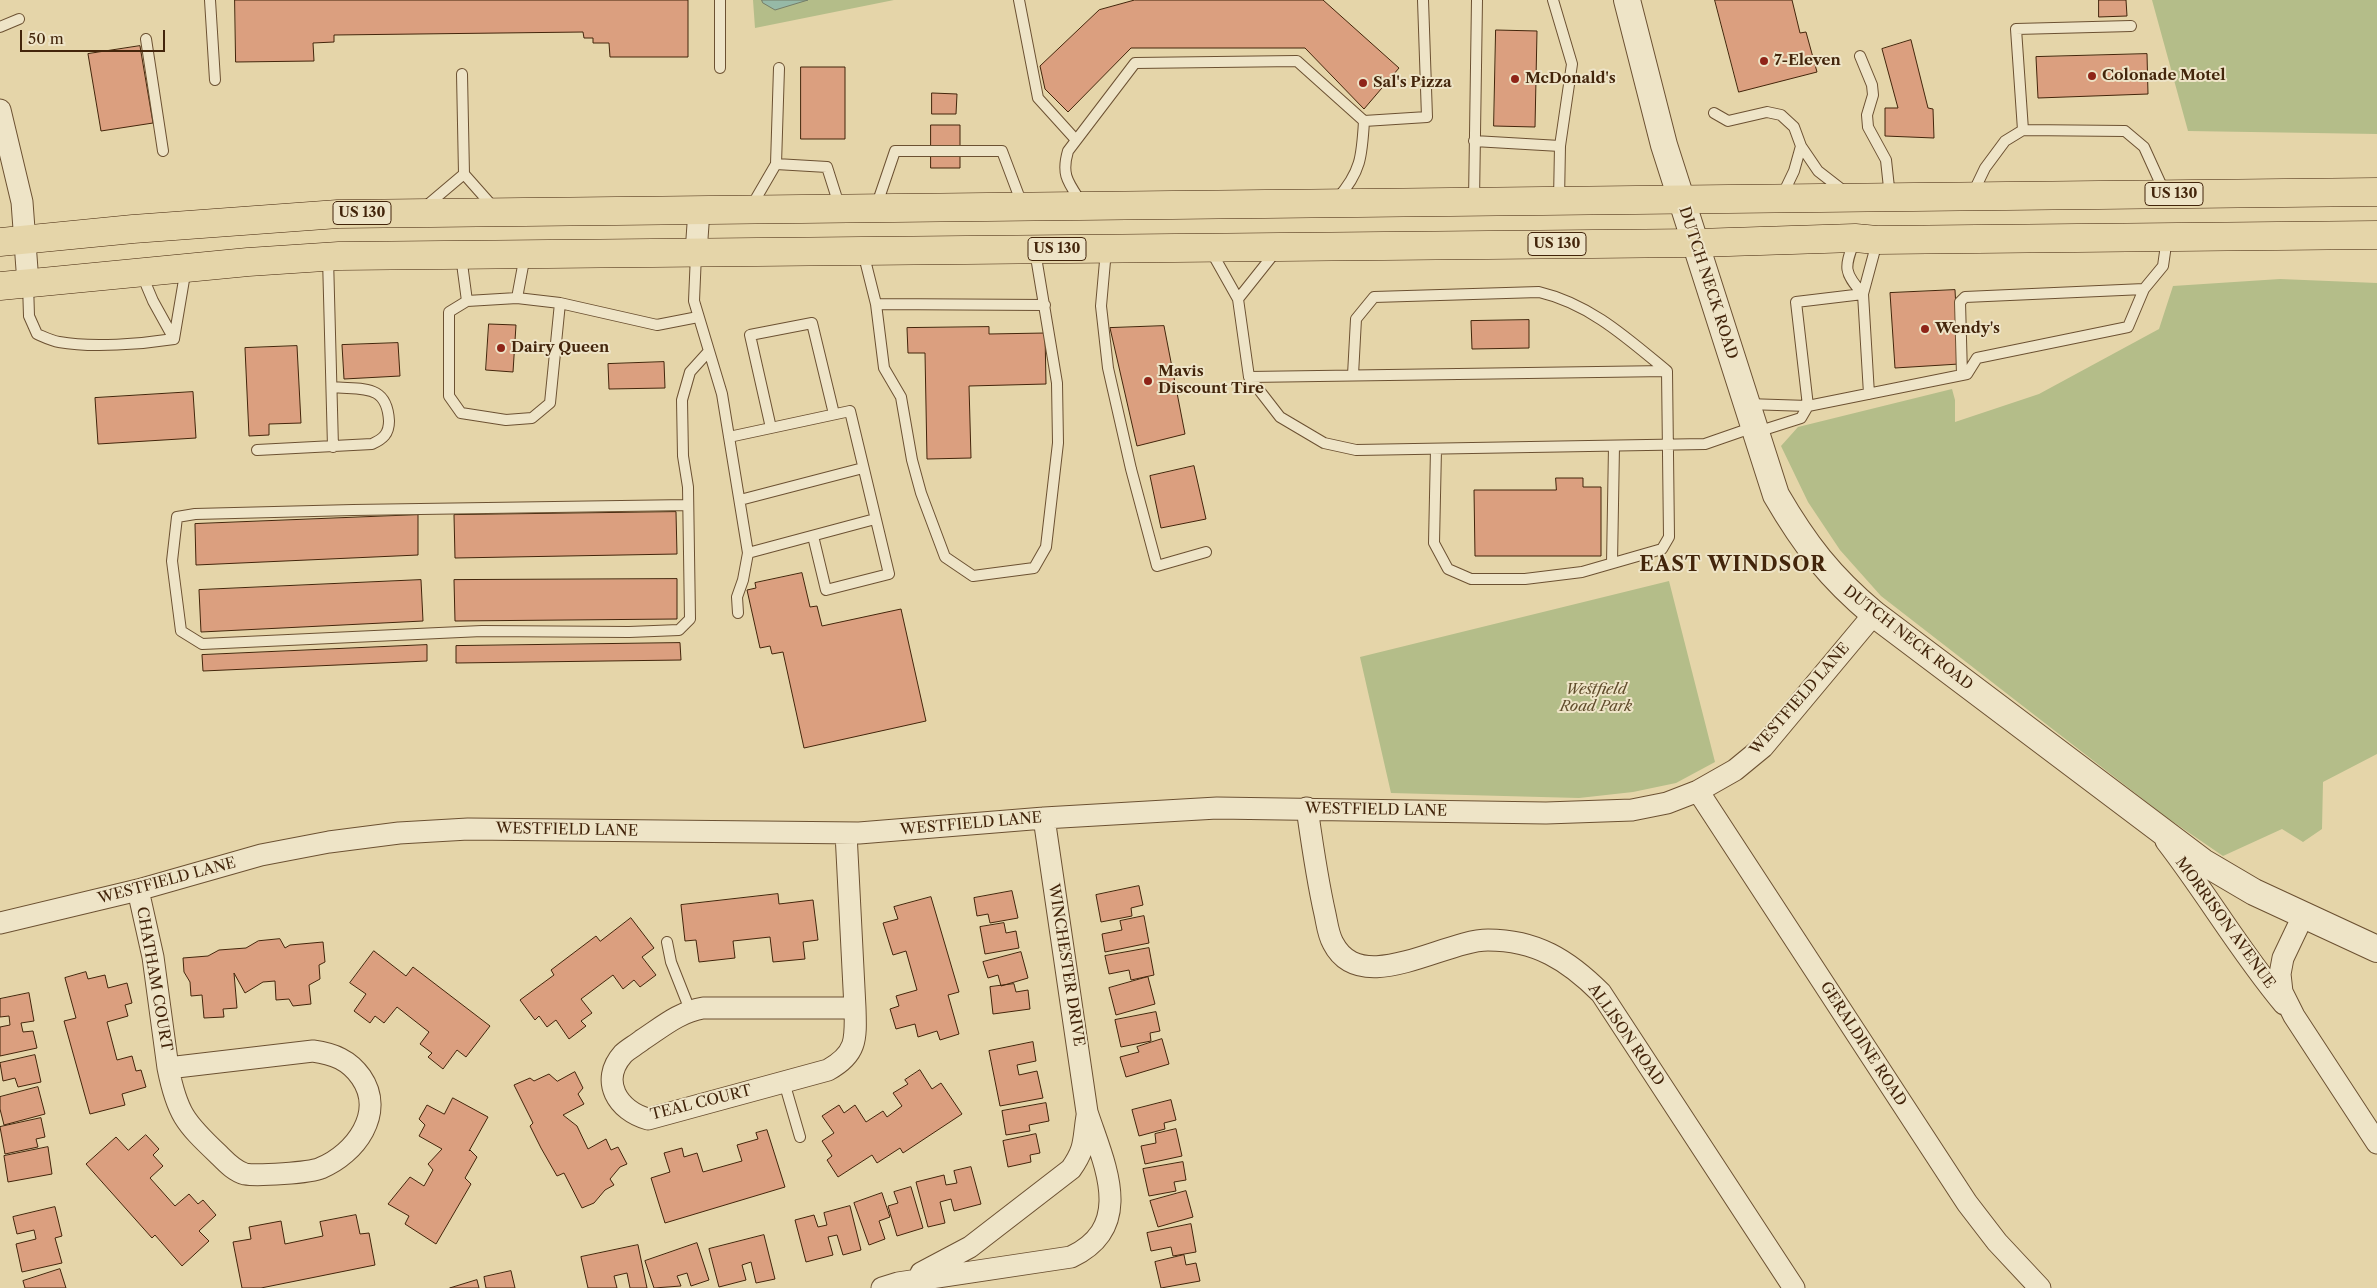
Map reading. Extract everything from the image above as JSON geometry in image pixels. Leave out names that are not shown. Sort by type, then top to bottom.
[{"type":"highway","name":"US 130","points":[[13,241],[225,221],[338,214],[2377,192]]},
{"type":"highway","name":"US 130","points":[[0,286],[186,268],[328,257],[2377,235]]},
{"type":"street","name":"DUTCH NECK ROAD","points":[[1627,0],[1664,145],[1697,243],[1776,495],[1797,532],[1823,567],[1874,614],[2156,829],[2211,867],[2254,892],[2377,949]]},
{"type":"street","points":[[0,110],[5,144],[22,202],[13,241],[28,283]]},
{"type":"street","points":[[696,253],[699,210]]},
{"type":"street","name":"WESTFIELD LANE","points":[[0,923],[138,890],[261,855],[330,842],[399,833],[468,829],[846,833],[1044,818],[1217,808],[1546,813],[1617,811],[1667,802],[1698,791],[1735,770],[1763,747],[1874,614]]},
{"type":"street","name":"GERALDINE ROAD","points":[[1698,791],[1967,1203],[1996,1242],[2040,1288]]},
{"type":"street","name":"ALLISON ROAD","points":[[1307,808],[1330,936],[1338,951],[1354,963],[1375,968],[1390,966],[1464,942],[1486,940],[1511,941],[1535,947],[1560,958],[1580,972],[1601,994],[1794,1288]]},
{"type":"street","name":"WINCHESTER DRIVE","points":[[890,1285],[1071,1257],[1086,1250],[1099,1238],[1107,1224],[1110,1208],[1099,1144],[1087,1112],[1044,818]]},
{"type":"street","name":"MORRISON AVENUE","points":[[2156,829],[2200,885],[2264,980],[2294,1016]]},
{"type":"street","name":"TEAL COURT","points":[[846,833],[855,1008],[856,1038],[851,1052],[841,1063],[828,1070],[648,1119],[634,1115],[622,1106],[615,1094],[612,1079],[615,1066],[623,1053],[690,1010],[703,1008],[855,1008]]},
{"type":"street","name":"CHATHAM COURT","points":[[138,890],[152,957],[168,1068],[175,1098],[183,1118],[193,1130],[232,1168],[245,1174],[257,1175],[317,1170],[324,1167],[354,1145],[364,1132],[369,1116],[369,1099],[365,1083],[355,1068],[343,1059],[329,1053],[313,1051],[168,1068]]},
{"type":"street","name":"MORRISON AVENUE","points":[[2303,916],[2283,958],[2280,974],[2282,992],[2294,1016],[2377,1143]]},
{"type":"street","name":"WINCHESTER DRIVE","points":[[890,1285],[935,1267],[970,1246],[1071,1169],[1080,1156],[1085,1140],[1087,1112]]},
{"type":"lane","points":[[210,0],[215,80]]},
{"type":"lane","points":[[720,0],[720,68]]},
{"type":"lane","points":[[1018,0],[1038,98],[1076,140]]},
{"type":"lane","points":[[1084,207],[1067,181],[1064,166],[1068,151],[1135,63],[1297,61],[1364,121],[1427,117],[1423,0]]},
{"type":"lane","points":[[1474,202],[1477,0]]},
{"type":"lane","points":[[1553,0],[1572,64],[1560,146],[1559,201]]},
{"type":"lane","points":[[0,27],[19,19]]},
{"type":"lane","points":[[2023,130],[2016,28],[2131,26]]},
{"type":"lane","points":[[146,39],[162,151]]},
{"type":"lane","points":[[1860,56],[1872,85],[1873,95],[1867,115],[1868,127],[1886,160],[1890,198]]},
{"type":"lane","points":[[749,210],[776,164],[779,68]]},
{"type":"lane","points":[[462,74],[464,174],[497,212]]},
{"type":"lane","points":[[1714,113],[1728,121],[1767,112],[1781,114],[1794,127],[1801,146],[1818,171],[1854,198]]},
{"type":"lane","points":[[1332,204],[1357,173],[1362,158],[1364,121]]},
{"type":"lane","points":[[1971,197],[1985,168],[2005,141],[2023,130],[2125,131],[2144,147],[2165,195]]},
{"type":"lane","points":[[1474,141],[1560,146]]},
{"type":"lane","points":[[1780,199],[1794,171],[1801,146]]},
{"type":"lane","points":[[875,208],[895,150],[1002,151],[1024,207]]},
{"type":"lane","points":[[776,164],[827,166],[840,209]]},
{"type":"lane","points":[[418,213],[464,174]]},
{"type":"lane","points":[[1210,248],[1238,299],[1249,377],[1280,417],[1324,443],[1356,450],[1705,444],[1752,421],[1808,406],[1967,374],[1978,358],[2128,327],[2144,289],[2163,266],[2167,237]]},
{"type":"lane","points":[[1863,294],[1849,279],[1847,262],[1866,239]]},
{"type":"lane","points":[[1866,239],[1863,294],[1869,394]]},
{"type":"lane","points":[[1238,299],[1280,247]]},
{"type":"lane","points":[[1106,248],[1101,306],[1108,368],[1131,469],[1157,566],[1206,552]]},
{"type":"lane","points":[[863,251],[876,304],[884,368],[901,397],[912,460],[921,493],[945,557],[973,576],[1034,568],[1046,547],[1058,443],[1057,383],[1034,249]]},
{"type":"lane","points":[[696,253],[694,302],[722,394],[748,553],[743,580],[737,597],[738,613]]},
{"type":"lane","points":[[517,298],[525,255]]},
{"type":"lane","points":[[461,256],[467,301]]},
{"type":"lane","points":[[328,257],[333,447]]},
{"type":"lane","points":[[174,339],[186,268]]},
{"type":"lane","points":[[141,272],[152,301],[174,339]]},
{"type":"lane","points":[[28,283],[29,316],[37,334],[58,342],[78,343],[151,343],[174,339]]},
{"type":"lane","points":[[1962,375],[1960,302],[1965,297],[2144,289]]},
{"type":"lane","points":[[1353,375],[1356,319],[1374,297],[1539,292],[1564,298],[1616,328],[1667,372],[1670,445],[1669,537],[1662,549],[1582,572],[1525,579],[1471,579],[1448,569],[1434,543],[1436,449]]},
{"type":"lane","points":[[1752,421],[1801,418],[1808,406],[1796,302],[1863,294]]},
{"type":"lane","points":[[560,303],[550,403],[532,418],[506,420],[461,413],[449,396],[449,312],[467,301],[517,298],[560,303],[657,325],[698,317]]},
{"type":"lane","points":[[876,304],[1045,305]]},
{"type":"lane","points":[[772,428],[750,335],[812,323],[834,414]]},
{"type":"lane","points":[[688,506],[353,510],[194,514],[176,517],[172,561],[181,631],[202,644],[482,631],[629,632],[679,630],[690,619],[688,487],[683,456],[682,400],[690,372],[709,351]]},
{"type":"lane","points":[[1249,377],[1667,372]]},
{"type":"lane","points":[[257,450],[372,444],[382,439],[389,430],[388,406],[384,397],[372,390],[332,388]]},
{"type":"lane","points":[[729,437],[850,411],[888,574],[826,590],[813,536]]},
{"type":"lane","points":[[1612,564],[1614,446]]},
{"type":"lane","points":[[740,500],[863,468]]},
{"type":"lane","points":[[748,553],[876,519]]},
{"type":"lane","points":[[668,942],[671,962],[690,1010]]},
{"type":"lane","points":[[784,1082],[800,1137]]},
{"type":"green space","points":[[753,0],[894,0],[755,28]]},
{"type":"green space","points":[[2152,0],[2377,0],[2377,134],[2188,131]]},
{"type":"green space","points":[[2280,279],[2377,283],[2377,754],[2323,782],[2322,829],[2303,842],[2282,829],[2223,856],[2166,817],[1881,596],[1840,550],[1808,502],[1781,446],[1798,427],[1952,389],[1955,400],[1955,422],[2039,394],[2159,329],[2173,286]]},
{"type":"green space","name":"Westfield Road Park","points":[[1669,581],[1715,762],[1676,783],[1633,792],[1579,798],[1391,793],[1360,657]]},
{"type":"shaded area","points":[[762,0],[808,0],[775,10],[763,3]]},
{"type":"building","points":[[235,0],[688,0],[688,57],[610,57],[609,43],[593,43],[593,38],[584,38],[583,32],[334,35],[334,42],[313,43],[314,61],[236,62]]},
{"type":"building","points":[[1135,0],[1323,0],[1399,68],[1364,109],[1305,48],[1131,48],[1068,112],[1045,89],[1040,66],[1099,10]]},
{"type":"building","points":[[1715,0],[1792,0],[1800,33],[1806,32],[1817,72],[1739,92]]},
{"type":"building","points":[[2099,0],[2126,0],[2127,16],[2099,17]]},
{"type":"building","name":"McDonald's","points":[[1496,30],[1537,31],[1535,127],[1494,126]]},
{"type":"building","points":[[1911,40],[1928,108],[1933,109],[1934,138],[1885,136],[1885,108],[1898,108],[1882,49]]},
{"type":"building","points":[[140,46],[153,123],[101,131],[88,54]]},
{"type":"building","name":"Colonade Motel","points":[[2147,54],[2148,94],[2038,98],[2036,57]]},
{"type":"building","points":[[801,67],[845,67],[845,139],[801,139]]},
{"type":"building","points":[[932,93],[957,94],[956,114],[932,114]]},
{"type":"building","points":[[931,125],[960,125],[960,168],[931,168]]},
{"type":"building","name":"Wendy's","points":[[1955,290],[1959,364],[1895,368],[1890,293]]},
{"type":"building","points":[[1529,320],[1529,348],[1472,349],[1471,321]]},
{"type":"building","name":"Dairy Queen","points":[[489,324],[516,325],[513,372],[486,370]]},
{"type":"building","name":"Mavis Discount Tire","points":[[1164,326],[1185,434],[1137,446],[1110,328]]},
{"type":"building","points":[[989,327],[989,334],[1045,333],[1046,384],[969,386],[971,458],[927,459],[925,353],[908,353],[907,328]]},
{"type":"building","points":[[398,343],[400,376],[344,379],[342,345]]},
{"type":"building","points":[[297,346],[301,423],[269,424],[269,435],[249,436],[245,348]]},
{"type":"building","points":[[664,362],[665,388],[609,389],[608,364]]},
{"type":"building","points":[[193,392],[196,438],[98,444],[95,398]]},
{"type":"building","points":[[1194,466],[1206,519],[1161,528],[1150,476]]},
{"type":"building","points":[[1556,478],[1583,478],[1583,487],[1601,487],[1601,556],[1475,556],[1474,490],[1556,490]]},
{"type":"building","points":[[676,512],[677,554],[455,558],[454,515]]},
{"type":"building","points":[[418,515],[418,555],[196,565],[195,524]]},
{"type":"building","points":[[802,573],[810,607],[817,606],[822,626],[901,609],[926,721],[804,748],[783,652],[772,654],[770,646],[760,648],[747,590],[756,588],[755,583]]},
{"type":"building","points":[[677,579],[677,619],[455,621],[454,580]]},
{"type":"building","points":[[421,580],[423,621],[201,632],[199,590]]},
{"type":"building","points":[[680,643],[681,660],[456,663],[456,646]]},
{"type":"building","points":[[427,645],[427,661],[203,671],[202,655]]},
{"type":"building","points":[[1139,886],[1143,905],[1131,908],[1132,916],[1101,922],[1096,895]]},
{"type":"building","points":[[1012,891],[1018,918],[990,923],[988,914],[977,916],[974,898]]},
{"type":"building","points":[[778,894],[779,904],[813,900],[818,940],[803,942],[805,959],[773,962],[770,937],[733,941],[735,958],[699,962],[696,940],[685,941],[681,905]]},
{"type":"building","points":[[931,897],[959,992],[948,995],[959,1034],[940,1040],[937,1031],[918,1037],[915,1024],[896,1029],[890,1009],[899,1006],[896,996],[917,990],[906,951],[893,955],[883,923],[898,919],[894,907]]},
{"type":"building","points":[[1144,916],[1149,943],[1105,952],[1102,934],[1122,930],[1120,921]]},
{"type":"building","points":[[631,918],[654,948],[642,957],[656,975],[640,987],[634,980],[623,989],[613,975],[581,999],[592,1013],[581,1021],[586,1026],[569,1039],[556,1020],[547,1027],[539,1016],[535,1020],[520,1000],[554,975],[551,970],[596,936],[600,941]]},
{"type":"building","points":[[1004,923],[1006,933],[1016,931],[1019,948],[985,954],[980,927]]},
{"type":"building","points":[[280,939],[285,948],[290,945],[323,942],[325,962],[319,965],[320,979],[309,985],[311,1004],[293,1006],[289,999],[276,1000],[275,981],[263,982],[245,993],[234,973],[237,1008],[223,1009],[224,1017],[204,1018],[202,995],[191,996],[190,982],[184,972],[183,958],[208,956],[219,950],[246,948],[258,941]]},
{"type":"building","points":[[1149,948],[1154,975],[1131,980],[1129,970],[1109,974],[1105,956]]},
{"type":"building","points":[[374,951],[406,976],[413,967],[490,1026],[466,1057],[457,1050],[443,1069],[428,1057],[432,1053],[420,1044],[429,1032],[397,1007],[384,1023],[375,1016],[370,1023],[354,1011],[366,994],[350,983]]},
{"type":"building","points":[[1021,952],[1028,978],[1001,986],[998,975],[988,978],[983,962]]},
{"type":"building","points":[[86,972],[88,979],[105,975],[108,988],[127,983],[132,1003],[125,1005],[128,1016],[107,1022],[117,1060],[132,1056],[136,1071],[141,1070],[146,1087],[122,1094],[125,1105],[90,1114],[64,1021],[76,1018],[65,978]]},
{"type":"building","points":[[1148,977],[1155,1004],[1116,1015],[1109,988]]},
{"type":"building","points":[[1014,984],[1016,992],[1028,990],[1030,1009],[993,1014],[990,987]]},
{"type":"building","points":[[29,993],[34,1021],[21,1023],[23,1032],[33,1031],[37,1048],[0,1056],[0,1027],[10,1025],[9,1016],[0,1017],[0,999]]},
{"type":"building","points":[[1156,1012],[1160,1031],[1150,1033],[1151,1041],[1121,1047],[1115,1020]]},
{"type":"building","points":[[1162,1039],[1169,1064],[1126,1077],[1120,1057],[1139,1052],[1137,1047]]},
{"type":"building","points":[[1033,1042],[1036,1061],[1017,1065],[1019,1075],[1037,1071],[1043,1098],[1000,1106],[989,1051]]},
{"type":"building","points":[[35,1055],[41,1082],[18,1087],[15,1078],[3,1081],[0,1063]]},
{"type":"building","points":[[920,1070],[932,1089],[941,1083],[962,1114],[903,1153],[900,1148],[877,1163],[872,1155],[838,1177],[827,1160],[832,1156],[822,1141],[834,1133],[822,1116],[839,1105],[844,1113],[855,1105],[866,1122],[883,1111],[887,1117],[902,1106],[893,1093],[908,1084],[905,1080]]},
{"type":"building","points":[[575,1072],[583,1088],[578,1094],[584,1104],[563,1115],[577,1126],[588,1149],[606,1139],[611,1150],[618,1147],[627,1164],[620,1167],[610,1179],[614,1185],[605,1190],[594,1203],[582,1208],[564,1173],[557,1176],[541,1148],[530,1126],[533,1123],[514,1085],[530,1078],[534,1081],[549,1074],[557,1081]]},
{"type":"building","points":[[38,1087],[45,1114],[4,1125],[0,1109],[0,1097]]},
{"type":"building","points":[[453,1098],[488,1117],[469,1151],[477,1157],[465,1178],[471,1184],[436,1244],[405,1224],[409,1216],[388,1204],[410,1177],[424,1186],[433,1170],[428,1164],[442,1149],[419,1136],[425,1125],[419,1119],[427,1105],[444,1114]]},
{"type":"building","points":[[1171,1100],[1176,1120],[1164,1123],[1165,1129],[1139,1136],[1132,1110]]},
{"type":"building","points":[[1046,1103],[1049,1121],[1029,1125],[1030,1131],[1006,1135],[1002,1111]]},
{"type":"building","points":[[41,1118],[45,1137],[36,1139],[38,1147],[5,1154],[0,1127]]},
{"type":"building","points":[[1176,1129],[1182,1156],[1145,1164],[1141,1146],[1156,1143],[1155,1134]]},
{"type":"building","points":[[767,1130],[785,1187],[665,1223],[651,1178],[670,1172],[664,1153],[682,1148],[684,1157],[697,1153],[703,1172],[742,1161],[737,1145],[758,1139],[756,1133]]},
{"type":"building","points":[[1036,1134],[1040,1153],[1030,1155],[1031,1162],[1008,1167],[1003,1141]]},
{"type":"building","points":[[146,1135],[159,1149],[153,1155],[163,1166],[150,1178],[175,1206],[189,1194],[198,1204],[203,1200],[216,1215],[199,1231],[209,1241],[182,1266],[155,1235],[152,1238],[86,1164],[116,1137],[128,1150]]},
{"type":"building","points":[[48,1147],[52,1174],[8,1182],[4,1156]]},
{"type":"building","points":[[1183,1162],[1186,1180],[1174,1182],[1176,1191],[1149,1196],[1143,1169]]},
{"type":"building","points":[[971,1167],[981,1204],[954,1211],[951,1199],[940,1202],[945,1223],[928,1227],[916,1182],[944,1175],[946,1185],[957,1183],[954,1171]]},
{"type":"building","points":[[911,1187],[923,1228],[897,1236],[888,1206],[898,1203],[894,1192]]},
{"type":"building","points":[[1186,1191],[1193,1217],[1158,1227],[1150,1201]]},
{"type":"building","points":[[882,1193],[890,1217],[879,1221],[885,1239],[869,1245],[854,1203]]},
{"type":"building","points":[[850,1206],[861,1250],[843,1255],[837,1235],[828,1237],[833,1255],[806,1262],[795,1220],[814,1215],[818,1227],[827,1225],[824,1213]]},
{"type":"building","points":[[55,1207],[62,1236],[55,1238],[62,1263],[22,1272],[16,1244],[36,1239],[34,1230],[17,1234],[13,1217]]},
{"type":"building","points":[[356,1215],[360,1234],[369,1233],[375,1265],[261,1288],[242,1288],[233,1242],[251,1239],[249,1227],[281,1221],[285,1244],[323,1236],[320,1222]]},
{"type":"building","points":[[1191,1224],[1196,1252],[1173,1256],[1171,1247],[1151,1251],[1147,1233]]},
{"type":"building","points":[[764,1235],[775,1279],[756,1283],[751,1262],[742,1265],[746,1280],[719,1287],[709,1249]]},
{"type":"building","points":[[697,1243],[709,1280],[691,1286],[687,1273],[677,1276],[681,1286],[654,1288],[645,1261]]},
{"type":"building","points":[[638,1245],[647,1288],[630,1288],[627,1273],[614,1276],[617,1288],[588,1288],[581,1257]]},
{"type":"building","points":[[1184,1255],[1186,1265],[1196,1263],[1200,1281],[1161,1288],[1155,1262]]},
{"type":"building","points":[[60,1269],[66,1288],[25,1288],[23,1281]]},
{"type":"building","points":[[511,1271],[515,1288],[486,1288],[484,1277]]},
{"type":"building","points":[[477,1280],[479,1288],[450,1288]]},
{"type":"place","name":"7-Eleven","points":[[1764,61]]},
{"type":"place","name":"Colonade Motel","points":[[2092,76]]},
{"type":"place","name":"McDonald's","points":[[1515,79]]},
{"type":"place","name":"Sal's Pizza","points":[[1363,83]]},
{"type":"place","name":"Wendy's","points":[[1925,329]]},
{"type":"place","name":"Dairy Queen","points":[[501,348]]},
{"type":"place","name":"Mavis Discount Tire","points":[[1148,381]]},
{"type":"district","name":"EAST WINDSOR","points":[[1733,565]]}]
